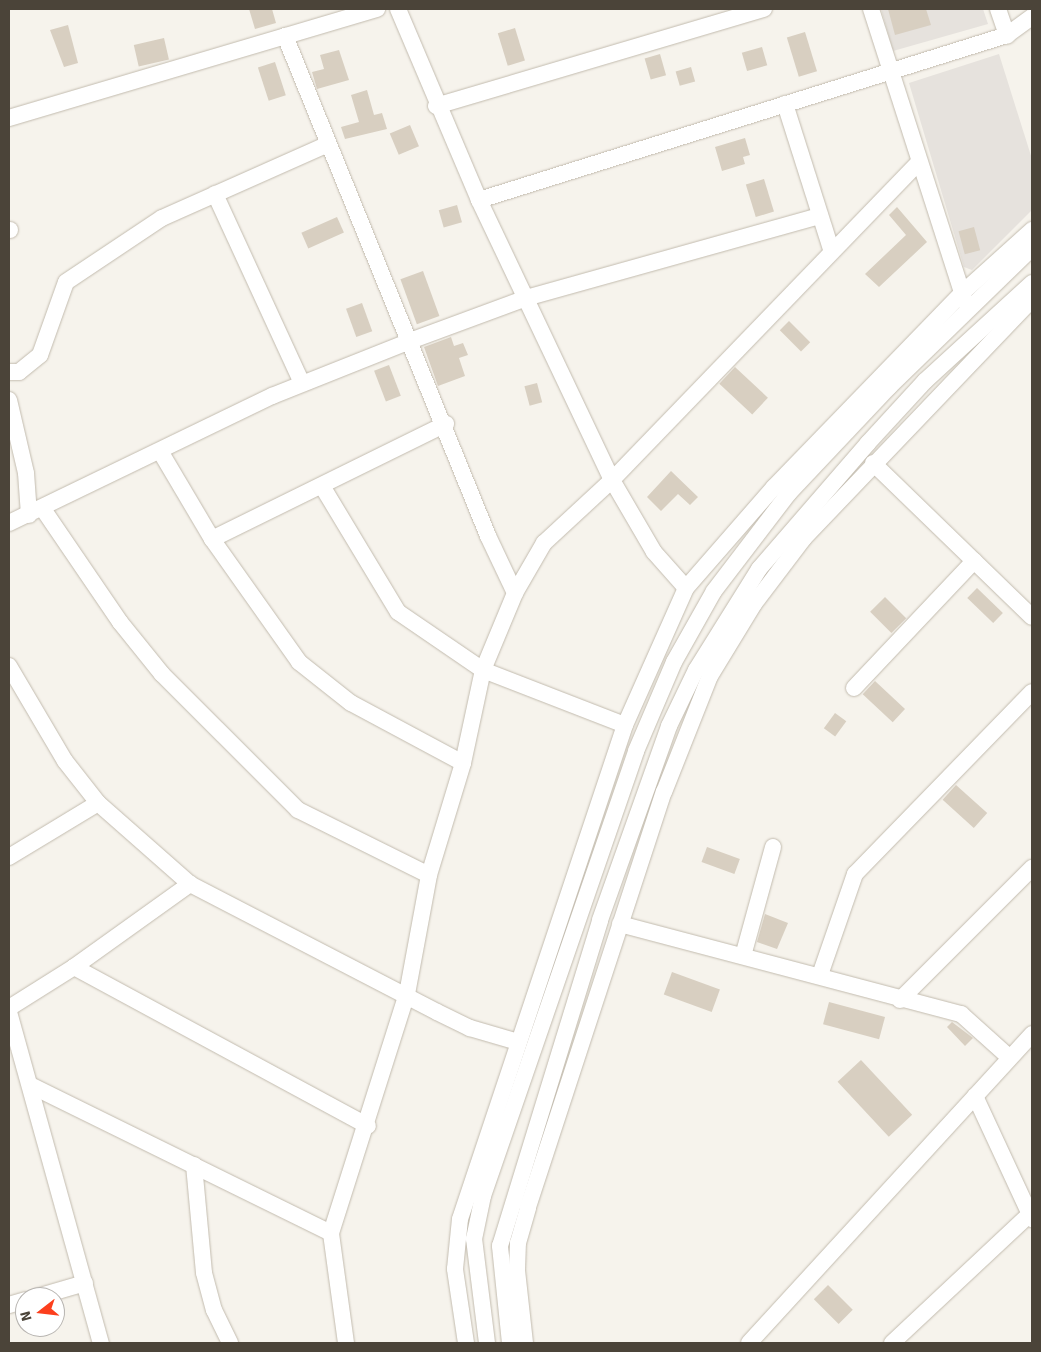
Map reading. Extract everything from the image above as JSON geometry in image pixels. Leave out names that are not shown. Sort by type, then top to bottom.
[{"type":"street","points":[[9,118],[378,9]]},
{"type":"street","points":[[398,9],[436,106],[612,480],[654,552],[686,588]]},
{"type":"street","points":[[436,106],[764,9]]},
{"type":"street","points":[[871,9],[965,301]]},
{"type":"street","points":[[998,9],[1007,35]]},
{"type":"street","points":[[479,200],[1007,35],[1032,18]]},
{"type":"street","points":[[285,36],[328,144],[446,424],[488,536],[515,593]]},
{"type":"street","points":[[785,104],[831,249]]},
{"type":"street","points":[[9,372],[19,372],[40,355],[66,282],[162,218],[328,144]]},
{"type":"street","points":[[346,1343],[331,1234],[368,1126],[407,994],[429,875],[463,763],[483,670],[515,593],[544,543],[612,480],[831,249],[919,162]]},
{"type":"street","points":[[215,194],[302,383]]},
{"type":"street","points":[[9,523],[36,512],[302,383],[410,341],[526,298],[820,216]]},
{"type":"street","points":[[487,1343],[474,1239],[483,1196],[636,751],[674,662],[714,591],[789,493],[1032,230]]},
{"type":"street","points":[[466,1343],[455,1269],[460,1219],[625,725],[686,588],[774,487],[965,301],[1032,248]]},
{"type":"street","points":[[510,1343],[500,1246],[600,920],[669,726],[696,670],[759,569],[868,443],[925,381],[1032,283]]},
{"type":"street","points":[[525,1343],[517,1270],[518,1243],[581,1035],[664,792],[710,676],[770,582],[873,463],[1032,299]]},
{"type":"street","points":[[9,400],[36,512],[162,674],[298,810],[429,875]]},
{"type":"street","points":[[212,539],[446,424]]},
{"type":"street","points":[[160,451],[212,539],[299,662],[327,687],[463,763]]},
{"type":"street","points":[[873,463],[1032,617]]},
{"type":"street","points":[[322,486],[398,612],[483,670],[625,725]]},
{"type":"street","points":[[854,688],[974,561]]},
{"type":"street","points":[[9,666],[65,761],[98,803],[190,884],[470,1028],[518,1042]]},
{"type":"street","points":[[820,975],[855,874],[1032,692]]},
{"type":"street","points":[[9,857],[98,803]]},
{"type":"street","points":[[743,956],[773,847]]},
{"type":"street","points":[[900,1000],[1032,868]]},
{"type":"street","points":[[9,1008],[74,967],[190,884]]},
{"type":"street","points":[[620,924],[820,975],[900,1000],[961,1014],[1008,1057]]},
{"type":"street","points":[[74,967],[368,1126]]},
{"type":"street","points":[[9,1012],[101,1343]]},
{"type":"street","points":[[749,1343],[975,1096],[1008,1057],[1032,1034]]},
{"type":"street","points":[[30,1085],[331,1234]]},
{"type":"street","points":[[892,1343],[1031,1216],[975,1096]]},
{"type":"street","points":[[194,1166],[204,1273],[214,1310],[230,1343]]},
{"type":"street","points":[[65,1289],[85,1283]]},
{"type":"shaded area","points":[[881,9],[983,9],[988,24],[893,51]]},
{"type":"shaded area","points":[[999,54],[1032,159],[1032,210],[972,270],[964,267],[909,83]]},
{"type":"building","points":[[249,9],[272,9],[276,23],[255,29]]},
{"type":"building","points":[[888,9],[926,9],[931,25],[895,35]]},
{"type":"building","points":[[68,25],[78,63],[64,67],[50,30]]},
{"type":"building","points":[[515,28],[525,61],[508,66],[498,33]]},
{"type":"building","points":[[805,32],[817,71],[799,77],[787,38]]},
{"type":"building","points":[[164,38],[169,59],[139,66],[134,45]]},
{"type":"building","points":[[762,47],[767,65],[747,71],[742,53]]},
{"type":"building","points":[[339,50],[349,80],[317,89],[312,72],[324,69],[320,55]]},
{"type":"building","points":[[660,54],[666,75],[651,80],[645,58]]},
{"type":"building","points":[[275,62],[286,95],[269,101],[258,68]]},
{"type":"building","points":[[691,67],[695,81],[680,86],[676,71]]},
{"type":"building","points":[[367,90],[374,115],[382,113],[387,129],[345,139],[341,127],[359,122],[351,95]]},
{"type":"building","points":[[410,125],[419,146],[399,155],[390,134]]},
{"type":"building","points":[[745,138],[750,155],[743,157],[745,164],[722,171],[715,147]]},
{"type":"building","points":[[764,179],[774,212],[756,217],[746,185]]},
{"type":"building","points":[[457,205],[462,222],[444,228],[439,210]]},
{"type":"building","points":[[897,207],[927,242],[879,287],[865,274],[906,235],[889,215]]},
{"type":"building","points":[[337,217],[344,233],[308,248],[301,233]]},
{"type":"building","points":[[974,227],[980,250],[965,254],[959,231]]},
{"type":"building","points":[[423,271],[439,316],[417,324],[400,279]]},
{"type":"building","points":[[362,303],[372,331],[356,337],[346,309]]},
{"type":"building","points":[[789,321],[810,342],[801,351],[780,330]]},
{"type":"building","points":[[451,337],[454,346],[463,343],[468,355],[459,358],[465,376],[438,386],[424,347]]},
{"type":"building","points":[[389,365],[401,396],[386,402],[374,371]]},
{"type":"building","points":[[735,367],[768,398],[752,415],[719,384]]},
{"type":"building","points":[[537,383],[542,402],[530,406],[524,386]]},
{"type":"building","points":[[671,471],[698,497],[690,505],[678,494],[661,511],[647,497]]},
{"type":"building","points":[[977,588],[1003,613],[993,623],[967,598]]},
{"type":"building","points":[[885,597],[906,618],[891,633],[870,612]]},
{"type":"building","points":[[875,681],[905,709],[893,722],[863,694]]},
{"type":"building","points":[[835,713],[846,721],[835,737],[824,728]]},
{"type":"building","points":[[956,785],[987,813],[974,828],[943,800]]},
{"type":"building","points":[[707,847],[740,859],[734,874],[702,862]]},
{"type":"building","points":[[765,914],[788,923],[777,949],[757,942]]},
{"type":"building","points":[[672,972],[720,989],[712,1012],[664,995]]},
{"type":"building","points":[[829,1002],[885,1017],[879,1039],[823,1024]]},
{"type":"building","points":[[952,1022],[973,1038],[965,1046],[947,1027]]},
{"type":"building","points":[[861,1060],[912,1115],[889,1137],[838,1082]]},
{"type":"building","points":[[828,1285],[853,1310],[839,1324],[814,1299]]}]
